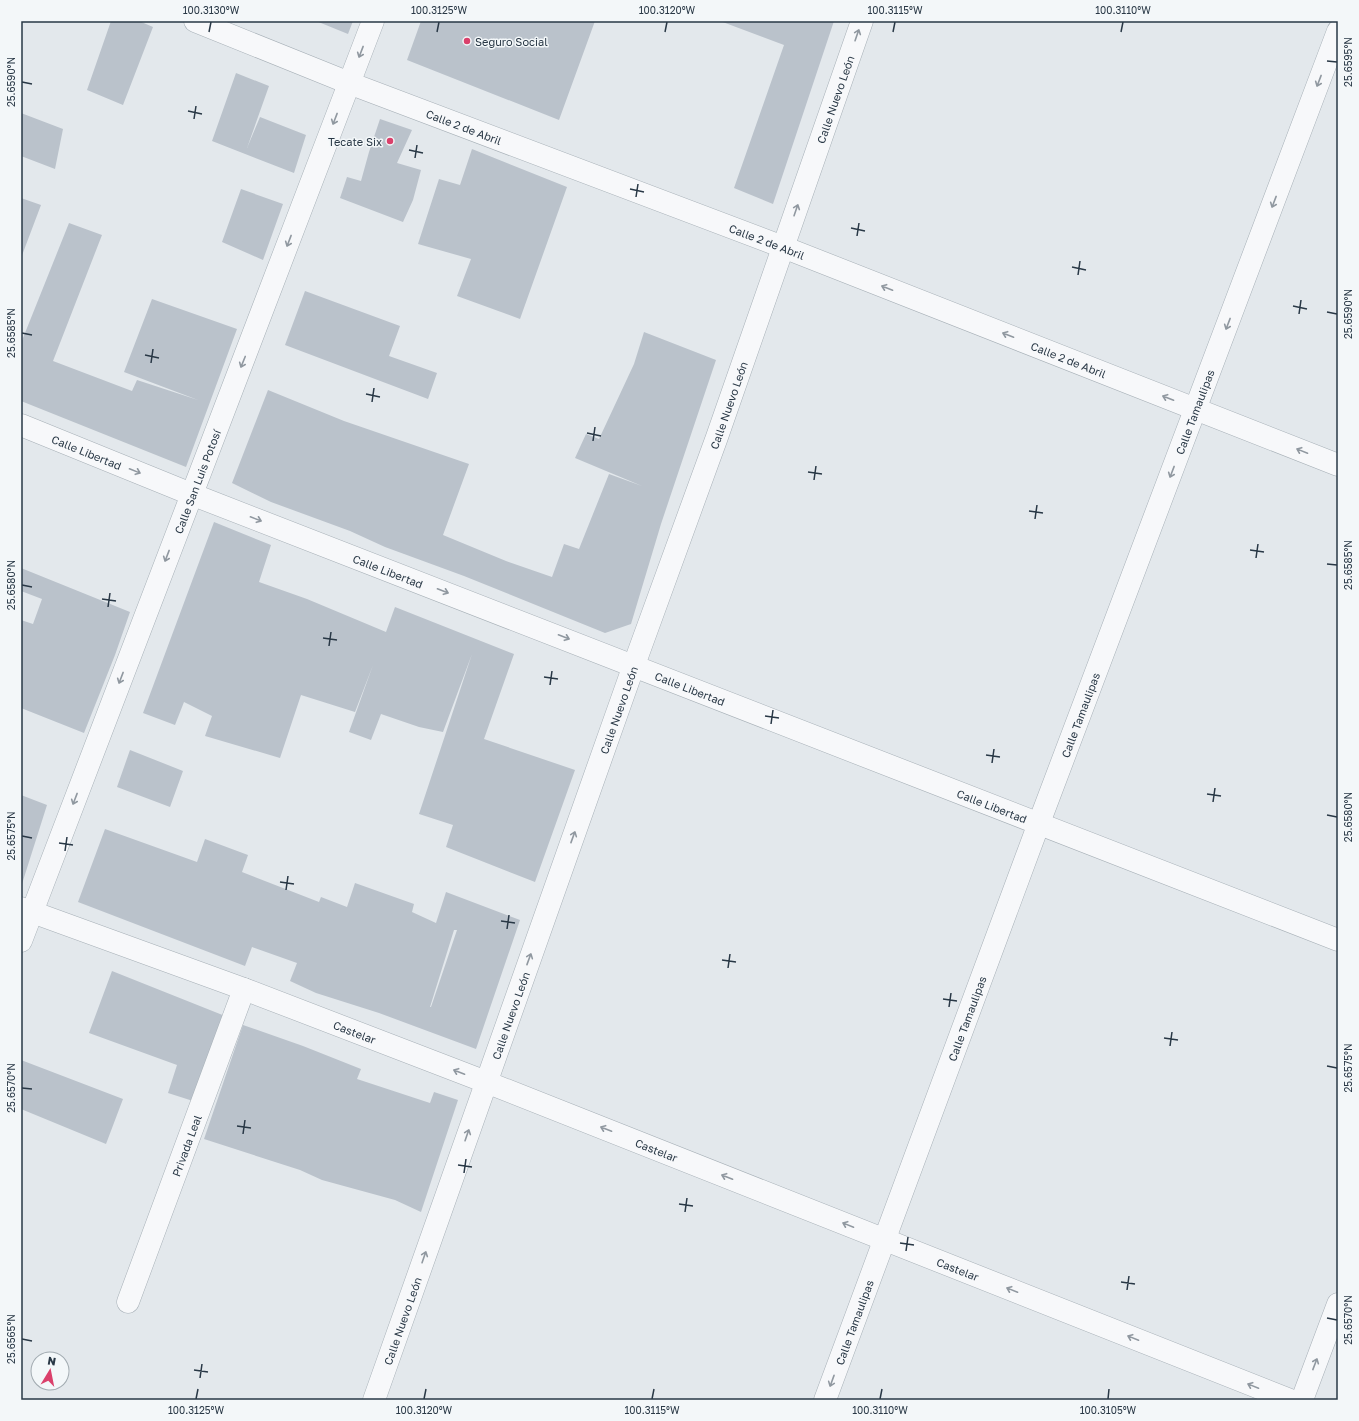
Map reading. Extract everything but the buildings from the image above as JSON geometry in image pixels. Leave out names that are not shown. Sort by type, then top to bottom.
[{"type":"street","name":"Calle 2 de Abril","points":[[195,21],[349,83],[782,247],[1338,466]]},
{"type":"street","name":"Calle San Luis Potosí","points":[[21,941],[27,910],[247,352],[373,21]]},
{"type":"street","name":"Calle Nuevo León","points":[[374,1400],[634,665],[717,437],[862,21]]},
{"type":"street","name":"Calle Tamaulipas","points":[[825,1400],[1039,822],[1338,31]]},
{"type":"street","name":"Calle Libertad","points":[[21,425],[191,494],[1039,822],[1338,940]]},
{"type":"street","name":"Castelar","points":[[27,910],[244,989],[486,1082],[1290,1400]]},
{"type":"street","name":"Privada Leal","points":[[128,1302],[244,989]]},
{"type":"street","points":[[1302,1400],[1338,1304]]},
{"type":"place","name":"Seguro Social","points":[[467,41]]},
{"type":"place","name":"Tecate Six","points":[[390,141]]}]
